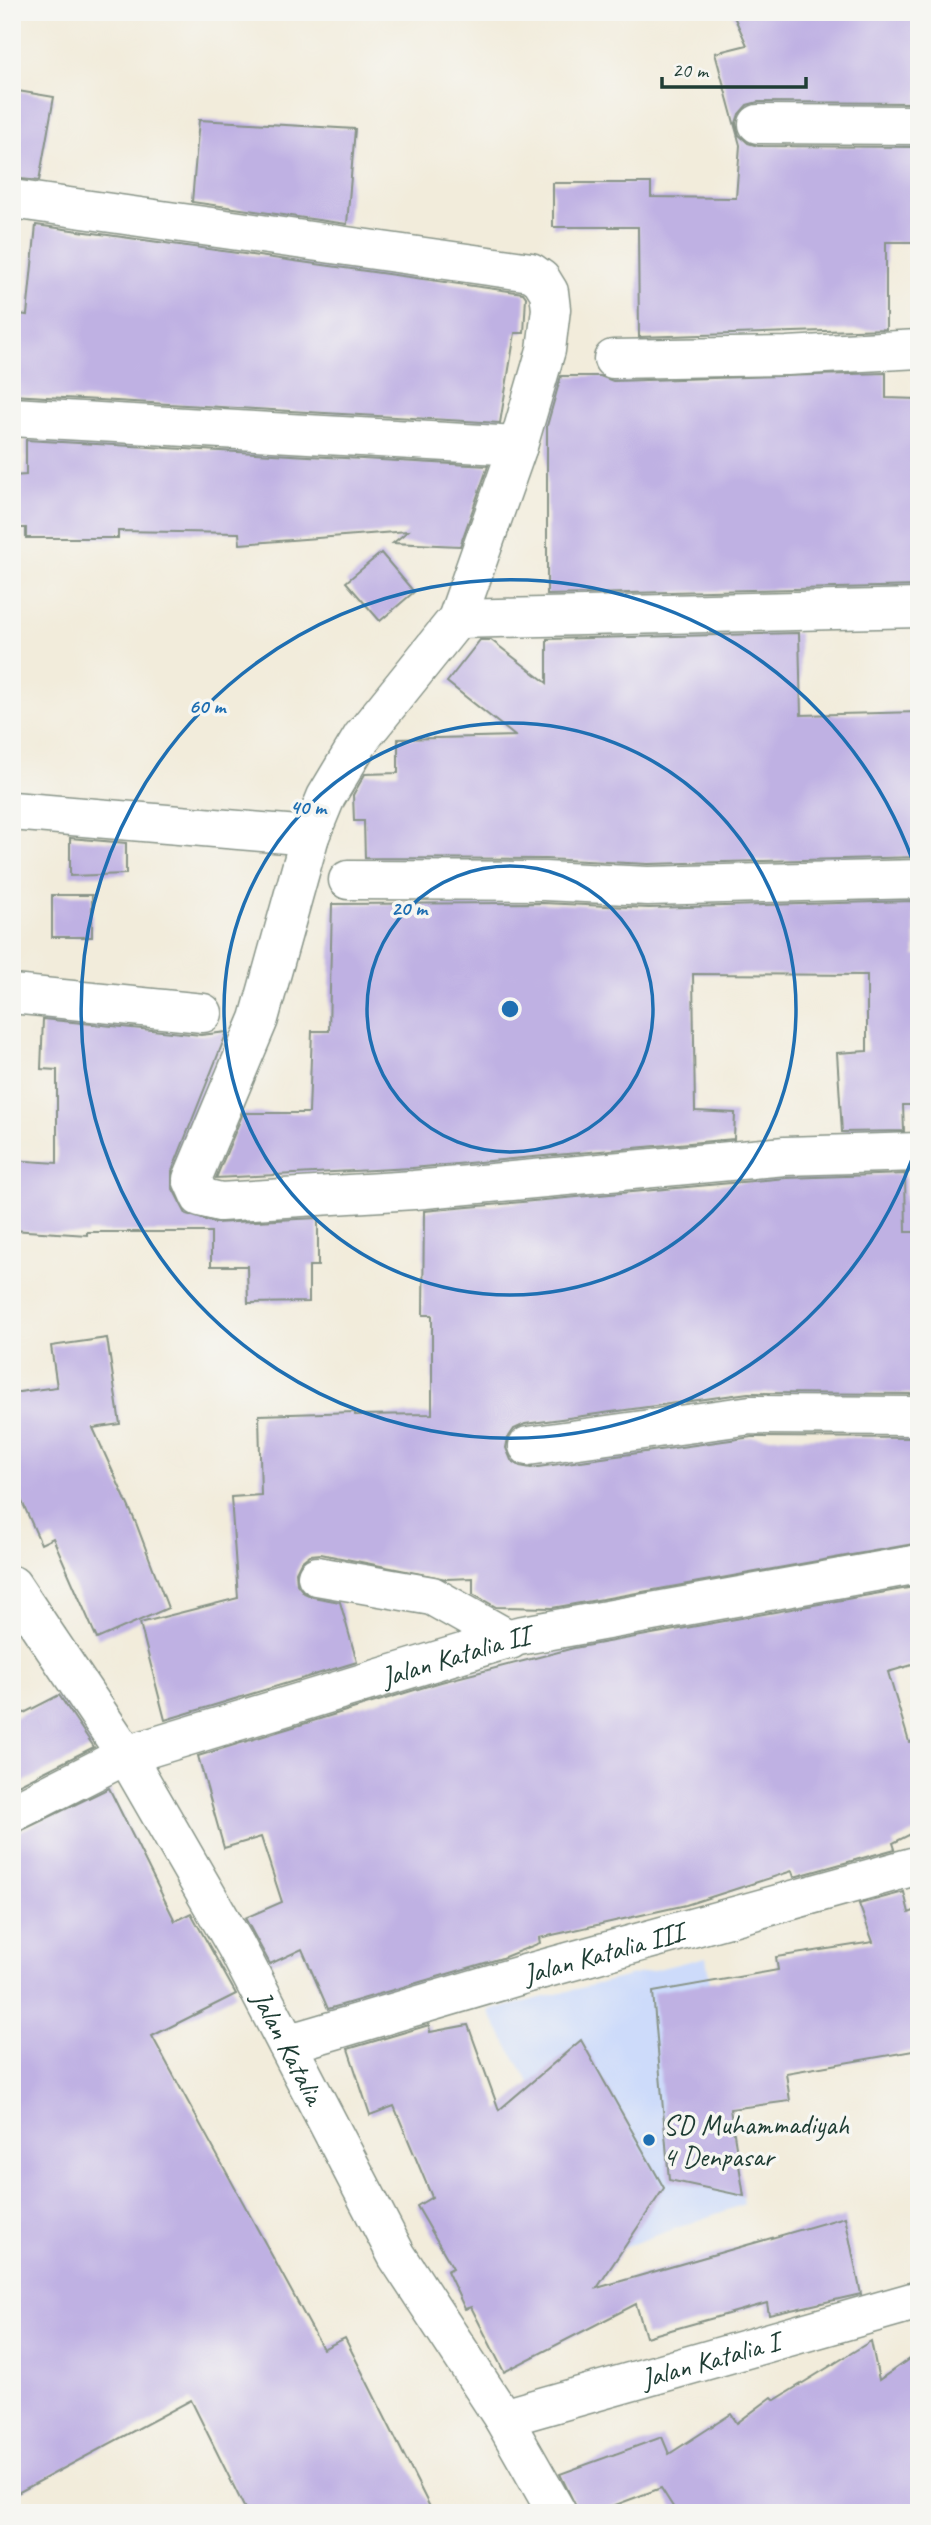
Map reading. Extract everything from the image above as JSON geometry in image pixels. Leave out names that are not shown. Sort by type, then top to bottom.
[{"type":"street","points":[[758,124],[919,125]]},
{"type":"street","points":[[12,199],[531,272],[541,279],[549,292],[551,309],[546,350],[518,446],[457,619],[362,737],[326,797],[310,836],[258,1019],[192,1179],[200,1197],[220,1202],[345,1195],[785,1156],[919,1153]]},
{"type":"street","points":[[613,359],[787,356],[919,349]]},
{"type":"street","points":[[12,416],[518,446]]},
{"type":"street","points":[[457,619],[919,608]]},
{"type":"street","points":[[12,811],[310,836]]},
{"type":"street","points":[[348,880],[544,881],[648,886],[919,879]]},
{"type":"street","points":[[12,994],[203,1013]]},
{"type":"street","points":[[528,1446],[751,1415],[919,1416]]},
{"type":"street","name":"Jalan Katalia II","points":[[12,1813],[126,1755],[510,1640],[919,1564]]},
{"type":"street","points":[[317,1576],[432,1596],[510,1640]]},
{"type":"street","name":"Jalan Katalia","points":[[12,1585],[126,1755],[236,1946],[397,2256],[503,2418],[557,2513]]},
{"type":"street","name":"Jalan Katalia III","points":[[287,2044],[524,1974],[919,1866]]},
{"type":"street","name":"Jalan Katalia I","points":[[503,2418],[919,2300]]},
{"type":"shaded area","name":"SD Muhammadiyah 4 Denpasar","points":[[706,1957],[744,2204],[624,2247],[488,2011]]},
{"type":"building","points":[[732,12],[919,12],[919,103],[758,102],[747,105],[739,114],[736,123],[739,135],[748,143],[758,146],[919,147],[919,242],[886,242],[886,329],[639,337],[638,227],[553,227],[553,183],[651,183],[651,197],[736,198],[740,145],[715,53],[747,45]]},
{"type":"building","points":[[12,90],[54,97],[39,181],[12,178]]},
{"type":"building","points":[[199,120],[355,129],[347,224],[192,202]]},
{"type":"building","points":[[36,225],[523,293],[526,297],[524,333],[515,333],[500,423],[12,395],[12,313],[27,315]]},
{"type":"building","points":[[886,373],[886,398],[919,399],[919,586],[547,595],[547,426],[561,376],[600,376],[613,381]]},
{"type":"building","points":[[26,440],[488,466],[460,546],[393,543],[408,531],[240,544],[239,533],[118,531],[118,538],[26,538],[26,528],[12,528],[12,476],[26,475]]},
{"type":"building","points":[[381,553],[414,592],[380,621],[346,582]]},
{"type":"building","points":[[799,633],[801,715],[919,712],[919,857],[648,864],[545,859],[365,858],[364,821],[354,821],[353,795],[365,774],[398,773],[398,739],[515,736],[447,682],[480,640],[491,640],[547,683],[547,639]]},
{"type":"building","points":[[70,838],[126,843],[126,874],[70,876]]},
{"type":"building","points":[[52,895],[92,895],[92,937],[52,937]]},
{"type":"building","points":[[914,901],[915,956],[919,956],[919,1105],[903,1105],[904,1131],[842,1132],[837,1053],[867,1051],[867,975],[693,974],[695,1111],[735,1113],[734,1139],[412,1168],[216,1178],[243,1113],[309,1113],[312,1031],[329,1031],[332,904],[543,903],[649,908]]},
{"type":"building","points":[[43,1019],[201,1035],[227,1032],[172,1171],[172,1187],[186,1214],[215,1223],[318,1218],[318,1266],[309,1266],[309,1302],[248,1303],[247,1266],[211,1266],[211,1232],[87,1232],[87,1235],[12,1230],[12,1160],[57,1163],[57,1070],[41,1069]]},
{"type":"building","points":[[905,1174],[906,1232],[919,1232],[919,1394],[748,1393],[525,1424],[514,1429],[506,1448],[511,1460],[520,1466],[531,1468],[752,1437],[919,1438],[919,1543],[552,1608],[496,1607],[473,1594],[473,1578],[446,1579],[321,1554],[310,1555],[301,1562],[296,1572],[297,1584],[304,1593],[313,1597],[340,1602],[357,1662],[165,1720],[140,1623],[238,1598],[231,1497],[261,1495],[259,1415],[355,1412],[355,1415],[432,1414],[432,1315],[423,1315],[424,1211],[786,1178]]},
{"type":"building","points":[[107,1338],[120,1424],[93,1428],[136,1523],[168,1608],[97,1639],[53,1538],[41,1544],[12,1479],[12,1393],[57,1387],[51,1346]]},
{"type":"building","points":[[919,1586],[919,1663],[888,1672],[909,1742],[919,1741],[919,1830],[893,1843],[895,1849],[794,1877],[792,1871],[686,1905],[539,1938],[540,1943],[502,1958],[328,2009],[302,1949],[270,1964],[245,1918],[282,1902],[261,1837],[224,1848],[198,1756],[441,1682],[574,1648]]},
{"type":"building","points":[[59,1695],[94,1747],[12,1788],[12,1719]]},
{"type":"building","points":[[109,1788],[175,1921],[191,1913],[236,1994],[152,2036],[323,2349],[345,2338],[433,2513],[247,2513],[191,2400],[12,2496],[12,1835]]},
{"type":"building","points":[[904,1892],[909,1913],[919,1909],[919,2050],[786,2073],[790,2101],[730,2109],[744,2196],[669,2180],[653,1992],[778,1970],[776,1957],[873,1942],[859,1904]]},
{"type":"building","points":[[429,2025],[430,2032],[468,2025],[499,2110],[581,2040],[664,2188],[597,2288],[845,2217],[861,2294],[769,2315],[767,2303],[646,2337],[636,2304],[504,2372],[471,2307],[465,2309],[447,2271],[453,2268],[417,2206],[432,2197],[394,2106],[370,2115],[348,2049]]},
{"type":"building","points":[[871,2341],[879,2380],[919,2352],[919,2513],[677,2513],[661,2488],[594,2513],[579,2513],[560,2474],[662,2437],[669,2454],[731,2414],[737,2423],[772,2397],[775,2400]]},
{"type":"place","name":"SD Muhammadiyah 4 Denpasar","points":[[649,2140]]}]
